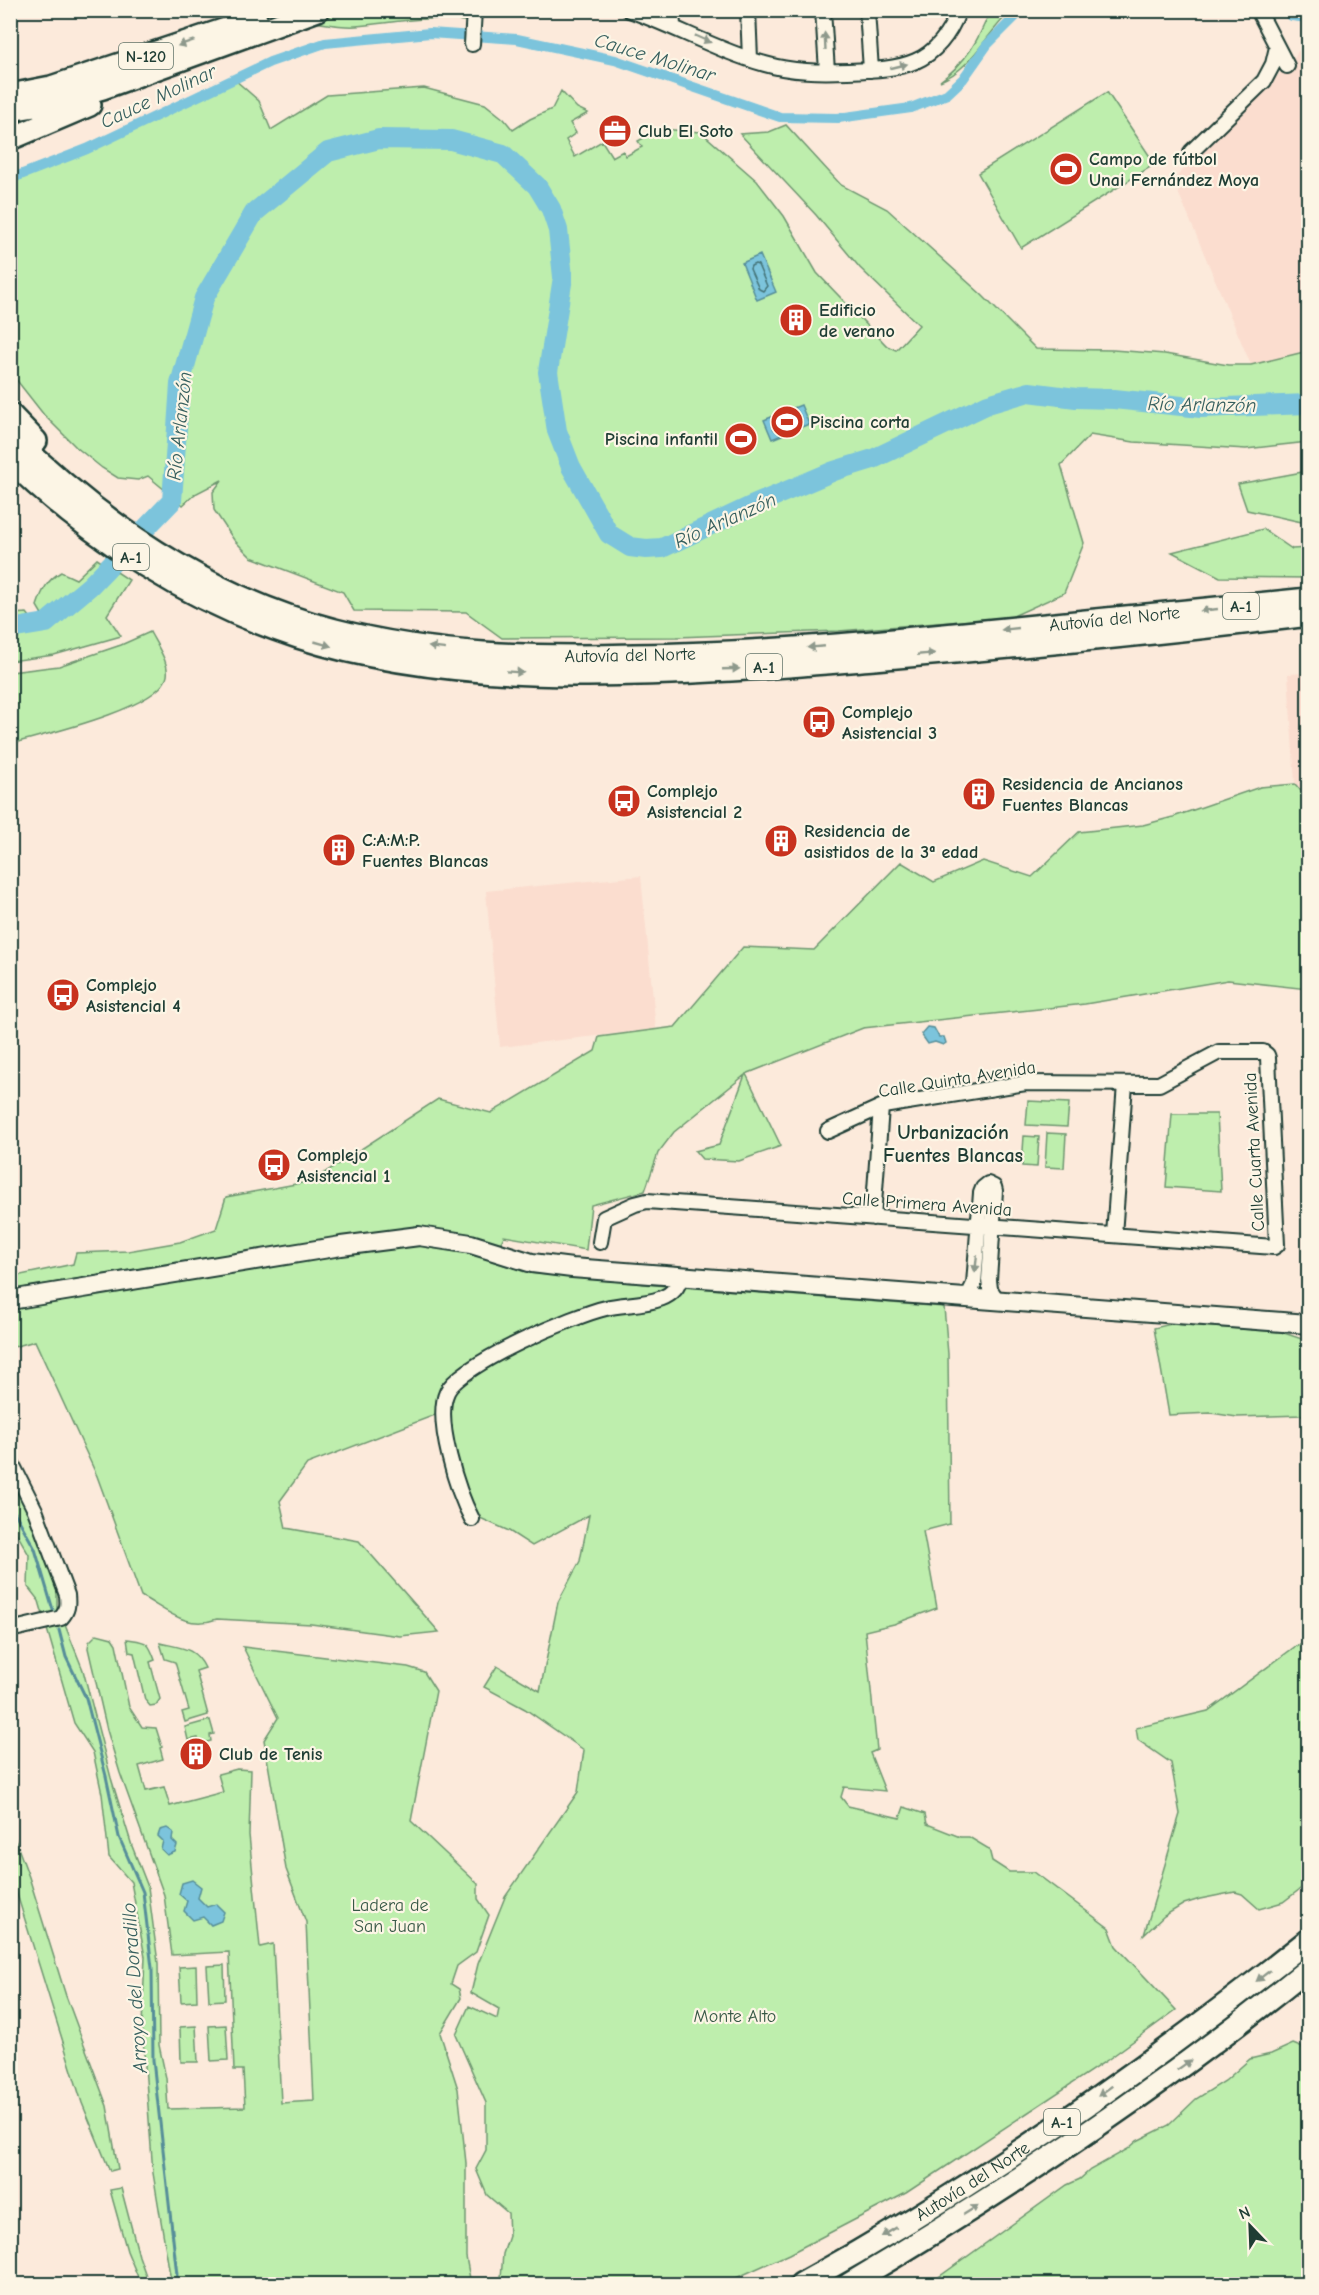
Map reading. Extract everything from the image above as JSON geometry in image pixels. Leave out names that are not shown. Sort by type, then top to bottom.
[{"type":"highway","name":"N-120","points":[[10,95],[51,87],[282,10]]},
{"type":"highway","name":"N-120","points":[[10,110],[40,106],[75,97],[201,54],[318,10]]},
{"type":"highway","points":[[10,138],[140,85],[201,54]]},
{"type":"highway","points":[[10,414],[57,464],[78,507]]},
{"type":"highway","points":[[10,434],[45,468],[78,507],[111,552],[196,584]]},
{"type":"highway","points":[[10,460],[78,507]]},
{"type":"highway","points":[[10,472],[78,507],[128,522],[196,584]]},
{"type":"highway","name":"Autovía del Norte","points":[[196,584],[241,596],[332,629],[377,639],[512,655],[616,656],[782,650],[1308,599]]},
{"type":"highway","name":"Autovía del Norte","points":[[196,584],[245,625],[267,626],[297,637],[385,659],[525,673],[606,675],[819,663],[1308,617]]},
{"type":"highway","name":"Autovía del Norte","points":[[801,2284],[945,2198],[1056,2126],[1216,2012],[1308,1940]]},
{"type":"highway","name":"Autovía del Norte","points":[[849,2284],[982,2203],[1076,2141],[1199,2054],[1308,1969]]},
{"type":"main road","points":[[10,1300],[341,1246],[419,1236],[471,1244],[532,1263],[680,1277],[1308,1324]]},
{"type":"street","points":[[472,44],[474,10]]},
{"type":"street","points":[[628,10],[673,26],[750,59],[783,68],[826,71],[871,70],[904,66],[924,56],[946,37],[959,10]]},
{"type":"street","points":[[672,10],[673,26]]},
{"type":"street","points":[[748,10],[750,59]]},
{"type":"street","points":[[824,10],[826,71]]},
{"type":"street","points":[[867,10],[871,70]]},
{"type":"street","points":[[1258,10],[1287,66]]},
{"type":"street","points":[[1191,152],[1264,81],[1273,64],[1277,47]]},
{"type":"street","name":"Calle Quinta Avenida","points":[[828,1131],[881,1107],[1026,1083],[1159,1084],[1219,1052],[1263,1052],[1267,1054]]},
{"type":"street","name":"Calle Cuarta Avenida","points":[[1267,1054],[1276,1246]]},
{"type":"street","points":[[1114,1235],[1125,1084]]},
{"type":"street","points":[[873,1218],[881,1107]]},
{"type":"street","name":"Calle Primera Avenida","points":[[600,1242],[604,1218],[647,1201],[1276,1246]]},
{"type":"street","points":[[967,1298],[974,1284],[986,1226]]},
{"type":"street","points":[[986,1226],[990,1289],[997,1300]]},
{"type":"street","points":[[472,1519],[457,1485],[444,1425],[442,1409],[452,1385],[468,1371],[486,1360],[582,1314],[659,1300],[675,1290],[680,1277]]},
{"type":"street","points":[[10,1460],[35,1510],[67,1595],[68,1604],[61,1618],[10,1630]]},
{"type":"shaded area","points":[[1298,51],[1308,53],[1308,351],[1251,365],[1173,180],[1274,80]]},
{"type":"shaded area","points":[[1308,673],[1308,799],[1295,784],[1288,674]]},
{"type":"shaded area","points":[[641,876],[656,1029],[500,1047],[486,891]]},
{"type":"green space","points":[[344,11],[465,11],[464,21],[423,19],[351,26],[314,22]]},
{"type":"green space","points":[[990,11],[1011,11],[961,68],[940,81],[971,50]]},
{"type":"green space","points":[[234,79],[259,101],[271,130],[327,95],[424,88],[485,104],[504,119],[513,130],[552,109],[561,91],[577,108],[588,113],[570,123],[576,133],[566,140],[575,157],[602,141],[612,157],[623,151],[626,156],[642,147],[638,141],[660,129],[701,132],[757,181],[784,216],[817,273],[887,346],[896,350],[919,325],[860,268],[816,215],[740,134],[769,132],[786,125],[841,185],[887,209],[981,294],[1036,349],[1113,350],[1165,354],[1228,365],[1251,365],[1308,351],[1308,442],[1246,449],[1134,442],[1090,435],[1061,465],[1084,543],[1064,593],[1011,617],[839,631],[677,637],[502,638],[466,612],[354,611],[343,592],[251,557],[234,540],[214,510],[213,492],[222,480],[195,494],[183,505],[148,476],[138,480],[118,478],[76,447],[44,415],[11,373],[11,179],[87,149]]},
{"type":"green space","name":"Campo de fútbol Unai Fernández Moya","points":[[1107,92],[1155,164],[1021,248],[978,173]]},
{"type":"green space","points":[[1308,471],[1308,528],[1306,523],[1247,510],[1238,484]]},
{"type":"green space","points":[[1263,529],[1292,549],[1308,548],[1308,578],[1220,577],[1172,552]]},
{"type":"green space","points":[[97,559],[129,580],[107,615],[121,636],[54,655],[11,661],[11,614],[27,613],[34,622],[43,616],[37,606],[43,591],[52,579],[61,572],[76,579]]},
{"type":"green space","points":[[150,632],[167,668],[166,679],[157,690],[141,701],[95,720],[11,744],[11,672],[59,666],[121,645]]},
{"type":"green space","name":"Monte Alto","points":[[1295,784],[1308,799],[1308,989],[1228,980],[1085,1004],[863,1028],[746,1074],[781,1146],[739,1161],[702,1159],[695,1151],[719,1145],[745,1075],[674,1132],[658,1153],[645,1191],[591,1205],[586,1250],[504,1236],[492,1261],[528,1273],[944,1307],[948,1354],[950,1524],[923,1531],[937,1608],[894,1624],[865,1631],[877,1750],[870,1753],[885,1791],[844,1787],[841,1797],[848,1806],[900,1818],[904,1807],[925,1814],[927,1824],[960,1837],[969,1837],[989,1849],[992,1861],[1009,1872],[1034,1872],[1109,1928],[1116,1946],[1176,2010],[1106,2061],[906,2193],[789,2254],[723,2284],[509,2284],[501,2278],[503,2254],[509,2236],[508,2213],[487,2195],[476,2169],[486,2150],[486,2103],[456,2035],[469,2006],[497,2019],[499,2009],[471,1993],[478,1964],[505,1897],[578,1792],[584,1750],[525,1709],[484,1687],[497,1666],[540,1691],[558,1602],[580,1561],[589,1515],[532,1546],[509,1531],[469,1513],[440,1413],[307,1464],[280,1501],[286,1528],[359,1541],[439,1632],[400,1636],[311,1624],[217,1619],[206,1622],[187,1621],[141,1596],[97,1476],[35,1341],[10,1348],[11,1310],[182,1279],[178,1262],[11,1290],[11,1277],[73,1264],[76,1253],[128,1251],[180,1242],[216,1229],[226,1197],[312,1181],[438,1099],[491,1113],[595,1051],[599,1037],[675,1027],[743,947],[814,950],[901,862],[934,882],[983,861],[1032,877],[1079,832],[1143,825],[1260,787]]},
{"type":"green space","points":[[1028,1101],[1069,1103],[1067,1127],[1026,1125]]},
{"type":"green space","points":[[1172,1114],[1217,1114],[1221,1191],[1166,1187]]},
{"type":"green space","points":[[1047,1133],[1066,1134],[1064,1168],[1045,1167]]},
{"type":"green space","points":[[1024,1136],[1039,1137],[1037,1167],[1022,1166]]},
{"type":"green space","points":[[1171,1324],[1281,1332],[1308,1341],[1308,1409],[1302,1415],[1237,1417],[1211,1413],[1169,1415],[1154,1328]]},
{"type":"green space","points":[[10,1474],[25,1504],[57,1590],[57,1613],[44,1618],[39,1601],[28,1587],[29,1555],[11,1523]]},
{"type":"green space","name":"Ladera de San Juan","points":[[65,1625],[83,1670],[111,1778],[132,1846],[148,1887],[158,1963],[159,2045],[166,2078],[168,2109],[245,2107],[243,2070],[234,2070],[229,1952],[172,1955],[164,1895],[107,1730],[88,1648],[89,1642],[97,1634],[112,1638],[116,1644],[129,1707],[142,1727],[156,1728],[163,1759],[139,1766],[146,1791],[164,1787],[170,1806],[223,1792],[218,1774],[237,1769],[251,1770],[249,1835],[260,1947],[273,1944],[281,2103],[314,2101],[306,1922],[286,1869],[264,1740],[278,1718],[243,1647],[408,1667],[424,1672],[436,1691],[411,1821],[478,1884],[478,1899],[489,1915],[476,1952],[457,1966],[451,1984],[459,1989],[461,1998],[440,2033],[458,2089],[466,2163],[466,2257],[471,2284],[157,2284],[171,2281],[153,2173],[142,2026],[145,1957],[131,1882],[109,1857],[102,1794],[93,1752],[74,1723],[47,1629]]},
{"type":"green space","points":[[127,1639],[146,1643],[153,1653],[155,1660],[150,1662],[160,1699],[156,1705],[150,1706],[145,1700],[134,1653],[129,1652]]},
{"type":"green space","points":[[160,1643],[187,1649],[201,1661],[205,1668],[196,1671],[208,1715],[185,1722],[182,1712],[189,1710],[175,1662],[165,1659]]},
{"type":"green space","points":[[1308,1643],[1308,1883],[1283,1902],[1259,1909],[1242,1894],[1235,1892],[1184,1904],[1164,1916],[1144,1935],[1180,1814],[1171,1763],[1138,1740],[1136,1728],[1208,1711],[1296,1646]]},
{"type":"green space","points":[[210,1720],[214,1734],[210,1735],[211,1741],[199,1744],[198,1738],[188,1740],[185,1727]]},
{"type":"green space","points":[[11,1829],[29,1877],[66,1996],[107,2106],[118,2169],[110,2171],[82,2103],[11,1875]]},
{"type":"green space","points":[[224,1965],[225,2000],[209,2001],[207,1966]]},
{"type":"green space","points":[[196,1966],[197,2001],[181,2002],[179,1967]]},
{"type":"green space","points":[[226,2025],[228,2060],[211,2061],[209,2026]]},
{"type":"green space","points":[[196,2026],[198,2062],[181,2062],[180,2027]]},
{"type":"green space","points":[[1293,2044],[1308,2050],[1308,2284],[929,2284],[1067,2185],[1128,2149],[1137,2141],[1169,2125],[1196,2099],[1225,2081],[1250,2059],[1271,2054]]},
{"type":"green space","points":[[121,2188],[149,2284],[141,2284],[127,2251],[110,2190]]},
{"type":"water","points":[[760,255],[776,292],[757,300],[742,263]]},
{"type":"water","name":"Piscina corta","points":[[801,405],[809,424],[772,439],[764,420]]},
{"type":"water","points":[[927,1027],[934,1028],[939,1037],[944,1037],[946,1043],[943,1045],[935,1042],[928,1044],[921,1034]]},
{"type":"water","points":[[167,1828],[173,1832],[172,1840],[177,1845],[175,1852],[167,1855],[161,1849],[163,1841],[158,1836],[160,1830]]},
{"type":"water","points":[[192,1880],[201,1887],[198,1898],[207,1907],[216,1904],[224,1912],[221,1921],[211,1925],[203,1917],[193,1920],[184,1911],[187,1901],[179,1894],[182,1883]]},
{"type":"waterway","name":"Cauce Molinar","points":[[10,179],[87,149],[270,62],[325,43],[430,33],[517,39],[615,60],[780,117],[838,118],[911,108],[947,94],[963,79],[987,45],[1022,10]]},
{"type":"waterway","name":"Cauce Molinar","points":[[1283,10],[1292,16],[1308,18]]},
{"type":"waterway","name":"Río Arlanzón","points":[[10,629],[46,623],[90,586],[172,501],[180,384],[204,298],[254,213],[328,152],[379,139],[451,140],[503,154],[537,186],[551,209],[558,230],[563,277],[548,372],[557,431],[571,467],[609,534],[630,547],[662,548],[749,507],[834,471],[873,459],[988,404],[1029,392],[1201,408],[1308,404]]},
{"type":"waterway","name":"Arroyo del Doradillo","points":[[10,1504],[35,1549],[53,1610]]},
{"type":"waterway","name":"Arroyo del Doradillo","points":[[59,1630],[66,1657],[86,1698],[119,1837],[143,1892],[152,1968],[153,2060],[177,2275],[176,2284]]},
{"type":"place","name":"Club El Soto","points":[[615,131]]},
{"type":"place","name":"Campo de fútbol Unai Fernández Moya","points":[[1066,169]]},
{"type":"place","name":"Edificio de verano","points":[[796,320]]},
{"type":"place","name":"Piscina corta","points":[[787,422]]},
{"type":"place","name":"Piscina infantil","points":[[741,439]]},
{"type":"place","name":"Complejo Asistencial 3","points":[[819,722]]},
{"type":"place","name":"Residencia de Ancianos Fuentes Blancas","points":[[979,794]]},
{"type":"place","name":"Complejo Asistencial 2","points":[[624,801]]},
{"type":"place","name":"Residencia de asistidos de la 3ª edad","points":[[781,841]]},
{"type":"place","name":"C:A:M:P. Fuentes Blancas","points":[[339,850]]},
{"type":"place","name":"Complejo Asistencial 4","points":[[63,995]]},
{"type":"place","name":"Complejo Asistencial 1","points":[[274,1165]]},
{"type":"place","name":"Club de Tenis","points":[[196,1754]]},
{"type":"district","name":"Urbanización Fuentes Blancas","points":[[953,1144]]}]
